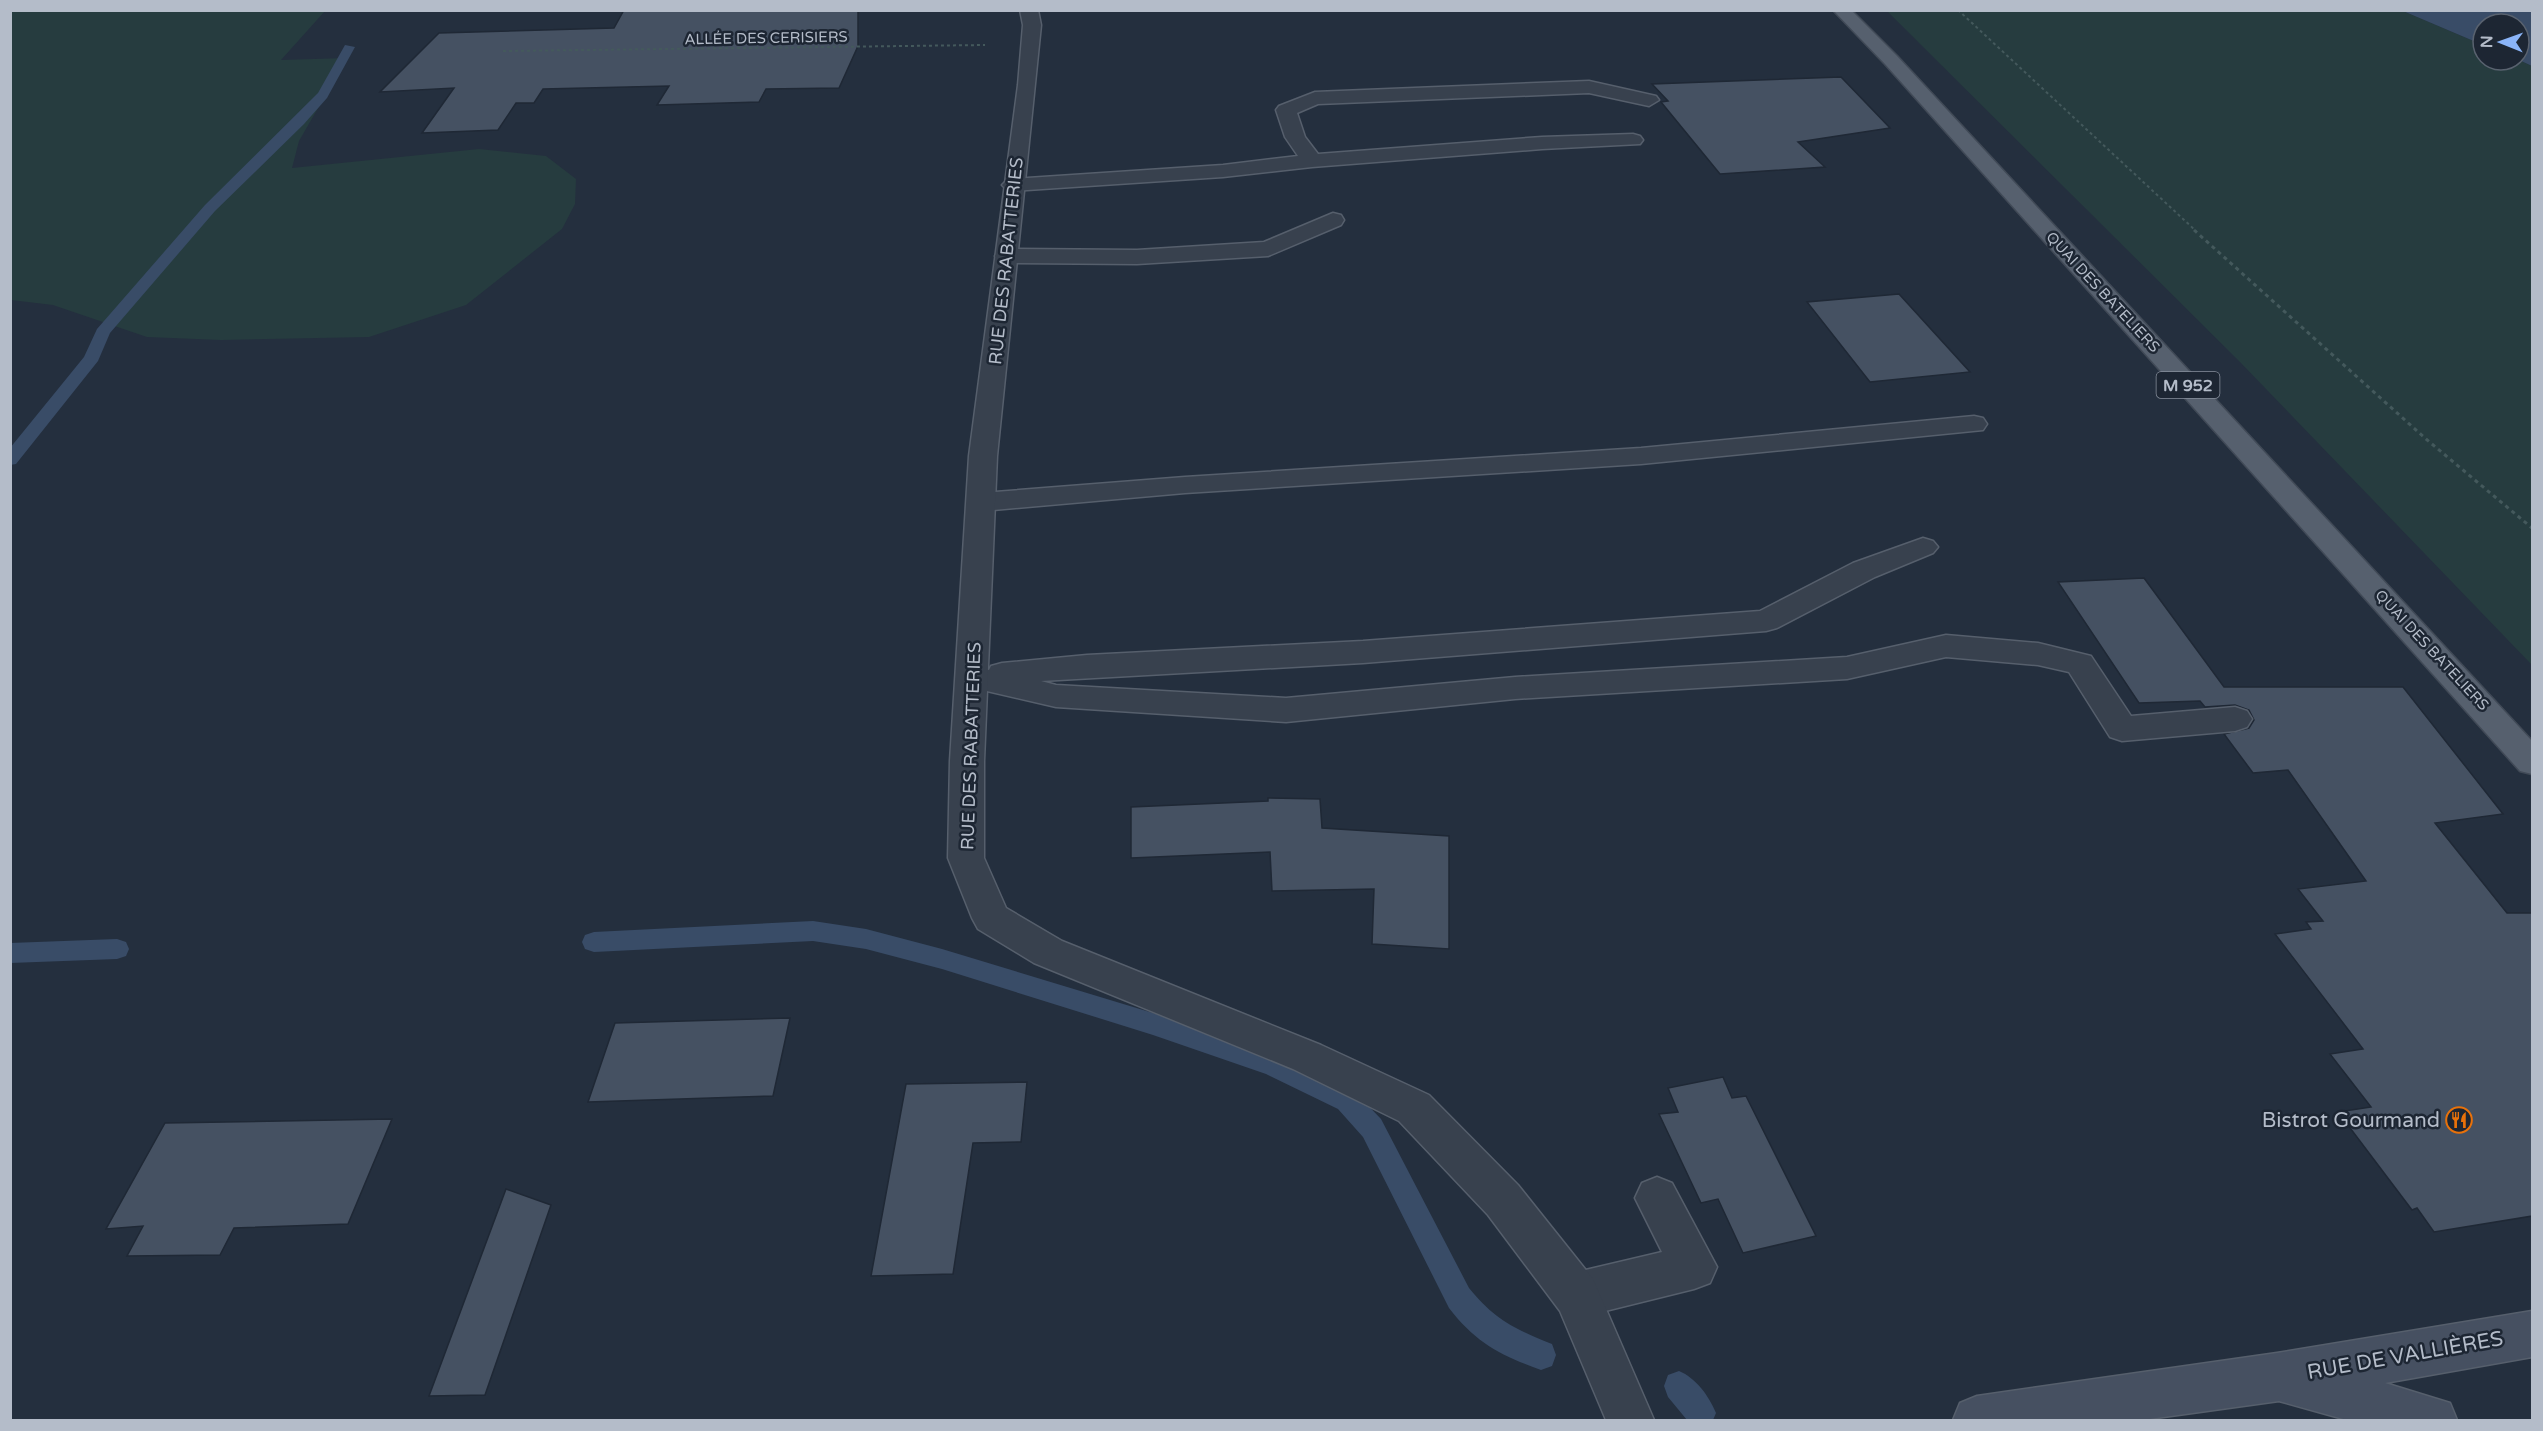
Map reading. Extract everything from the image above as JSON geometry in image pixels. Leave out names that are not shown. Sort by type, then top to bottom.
[{"type":"main road","name":"QUAI DES BATELIERS","points":[[1841,10],[1891,60],[2532,762]]},
{"type":"street","name":"RUE DES RABATTERIES","points":[[1029,10],[1032,25],[1030,45],[983,456],[967,761],[966,858],[991,918],[1048,952],[1307,1057],[1414,1108],[1503,1200],[1577,1295],[1630,1420]]},
{"type":"street","points":[[1312,161],[1294,137],[1286,110],[1315,98],[1589,87],[1649,100]]},
{"type":"street","points":[[1013,185],[1223,171],[1312,161],[1542,143],[1633,140]]},
{"type":"street","points":[[1005,256],[1137,257],[1268,249],[1333,220]]},
{"type":"street","points":[[981,502],[1185,485],[1641,456],[1974,424]]},
{"type":"street","points":[[972,676],[1087,666],[1363,652],[1766,621],[1864,570],[1923,547]]},
{"type":"street","points":[[972,676],[1056,696],[1286,710],[1515,688],[1847,668],[1946,645],[2038,654],[2080,664],[2122,729],[2235,719]]},
{"type":"street","points":[[1577,1295],[1694,1267],[1656,1198]]},
{"type":"street","name":"RUE DE VALLIÈRES","points":[[1977,1420],[2277,1377],[2532,1334]]},
{"type":"street","name":"RUE DE VALLIÈRES","points":[[2277,1377],[2433,1420]]},
{"type":"path","points":[[1958,10],[2245,278],[2426,439],[2532,528]]},
{"type":"path","name":"ALLÉE DES CERISIERS","points":[[503,51],[1030,45]]},
{"type":"green space","points":[[11,10],[325,11],[281,60],[347,58],[299,141],[292,168],[479,149],[546,156],[576,179],[575,204],[562,229],[466,305],[369,337],[221,340],[147,337],[53,305],[11,300]]},
{"type":"green space","points":[[1887,11],[2403,11],[2471,40],[2471,72],[2531,72],[2532,66],[2532,665],[2240,362]]},
{"type":"water","points":[[2403,11],[2532,11],[2532,66],[2531,12],[2471,12],[2471,40]]},
{"type":"building","points":[[624,10],[858,10],[858,46],[839,88],[766,89],[759,102],[657,105],[669,86],[543,89],[534,103],[516,103],[498,130],[422,133],[454,88],[380,92],[439,33],[614,28]]},
{"type":"building","points":[[1841,77],[1890,128],[1798,142],[1825,167],[1720,174],[1661,102],[1668,101],[1652,84]]},
{"type":"building","points":[[1899,294],[1970,372],[1870,382],[1807,302]]},
{"type":"building","points":[[2144,578],[2224,687],[2403,687],[2503,814],[2435,823],[2507,913],[2532,913],[2532,1216],[2434,1232],[2417,1208],[2412,1210],[2338,1112],[2371,1107],[2330,1054],[2363,1049],[2275,934],[2311,929],[2306,922],[2323,921],[2298,889],[2366,881],[2288,770],[2253,773],[2224,734],[2249,728],[2254,720],[2249,710],[2235,705],[2205,707],[2200,701],[2139,703],[2058,582]]},
{"type":"building","points":[[1268,798],[1320,799],[1322,828],[1449,836],[1449,949],[1372,944],[1374,889],[1272,891],[1270,852],[1131,858],[1131,807],[1268,801]]},
{"type":"building","points":[[790,1018],[773,1096],[588,1102],[615,1023]]},
{"type":"building","points":[[1723,1077],[1732,1098],[1746,1096],[1816,1236],[1743,1253],[1718,1199],[1701,1203],[1659,1114],[1678,1112],[1668,1088]]},
{"type":"building","points":[[1027,1082],[1021,1142],[973,1143],[953,1274],[871,1276],[906,1084]]},
{"type":"building","points":[[392,1119],[348,1224],[234,1228],[220,1255],[127,1256],[143,1226],[106,1229],[165,1123]]},
{"type":"building","points":[[506,1189],[551,1205],[485,1395],[429,1396]]},
{"type":"waterway","points":[[10,460],[92,358],[103,332],[210,208],[300,121],[323,95],[349,47]]},
{"type":"waterway","points":[[594,942],[813,931],[866,939],[942,959],[1153,1024],[1274,1066],[1347,1101],[1372,1128],[1459,1298],[1486,1328],[1504,1340],[1541,1355]]},
{"type":"waterway","points":[[10,953],[117,949]]},
{"type":"waterway","points":[[1679,1386],[1701,1413]]},
{"type":"place","name":"Bistrot Gourmand","points":[[2459,1120]]}]
